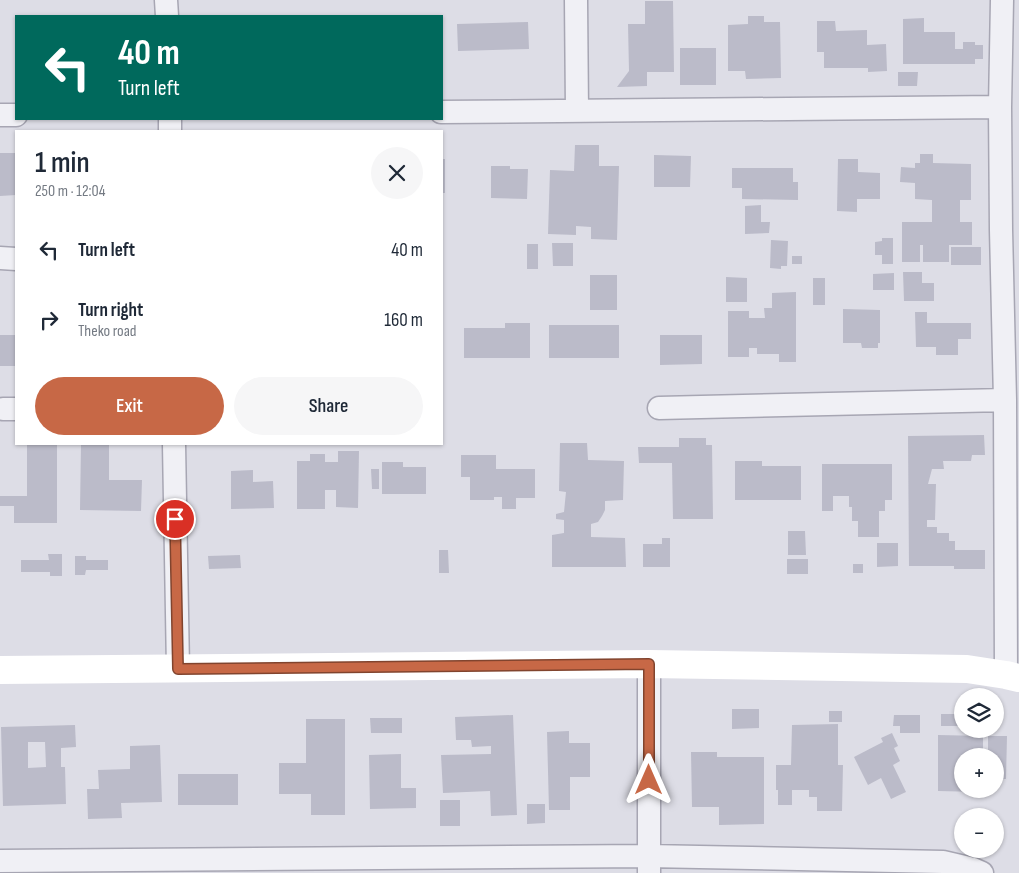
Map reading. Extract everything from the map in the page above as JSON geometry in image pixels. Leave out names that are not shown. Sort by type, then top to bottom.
[{"type":"street","points":[[166,0],[166,15]]},
{"type":"street","points":[[576,0],[577,111]]},
{"type":"street","points":[[0,670],[649,664],[967,669],[1012,676],[1012,485],[1005,400],[1010,230],[1000,106],[1002,0],[1019,0]]},
{"type":"street","points":[[443,112],[1000,106]]},
{"type":"street","points":[[0,115],[15,115]]},
{"type":"street","points":[[0,258],[15,259]]},
{"type":"street","points":[[659,408],[1005,400]]},
{"type":"street","points":[[174,445],[178,669]]},
{"type":"street","points":[[649,664],[649,865]]},
{"type":"street","points":[[0,861],[649,865],[943,862],[982,873]]},
{"type":"building","points":[[645,1],[673,1],[674,72],[647,72],[647,86],[617,87],[629,71],[628,24],[645,24]]},
{"type":"building","points":[[748,16],[764,16],[764,22],[780,22],[781,78],[746,79],[745,71],[728,71],[728,25],[748,24]]},
{"type":"building","points":[[924,18],[924,32],[955,32],[955,49],[963,49],[963,42],[975,42],[975,45],[983,45],[983,59],[975,59],[975,64],[903,64],[903,19]]},
{"type":"building","points":[[817,21],[835,21],[836,31],[867,30],[867,45],[886,44],[887,71],[868,72],[868,68],[824,68],[824,52],[817,52]]},
{"type":"building","points":[[528,22],[529,49],[458,51],[457,24]]},
{"type":"building","points":[[680,48],[716,48],[716,85],[680,85]]},
{"type":"building","points":[[898,72],[918,72],[917,86],[898,86]]},
{"type":"building","points":[[575,145],[599,145],[599,166],[619,166],[617,240],[591,239],[591,227],[576,226],[576,235],[548,234],[550,170],[574,171]]},
{"type":"building","points":[[0,153],[15,153],[15,195],[0,196]]},
{"type":"building","points":[[920,154],[933,154],[933,163],[971,164],[971,200],[960,200],[960,222],[972,222],[972,245],[949,245],[949,262],[923,262],[923,245],[920,245],[920,262],[902,262],[902,222],[932,222],[932,200],[915,199],[915,183],[900,182],[901,167],[915,168],[915,163],[920,163]]},
{"type":"building","points":[[654,155],[691,156],[690,187],[654,187]]},
{"type":"building","points":[[443,159],[445,159],[445,193],[443,193]]},
{"type":"building","points":[[838,159],[858,159],[858,172],[880,173],[880,199],[857,199],[857,212],[837,211]]},
{"type":"building","points":[[491,166],[510,166],[510,169],[528,169],[527,199],[491,198]]},
{"type":"building","points":[[732,168],[793,168],[793,182],[798,182],[798,200],[742,199],[742,188],[732,188]]},
{"type":"building","points":[[761,205],[761,222],[770,222],[769,233],[745,234],[745,206]]},
{"type":"building","points":[[882,238],[893,238],[893,264],[882,264],[882,255],[875,255],[875,242],[882,241]]},
{"type":"building","points":[[771,240],[788,241],[787,266],[781,266],[781,269],[770,268]]},
{"type":"building","points":[[552,243],[573,243],[573,266],[553,266]]},
{"type":"building","points":[[527,244],[538,244],[538,269],[527,269]]},
{"type":"building","points":[[951,247],[981,247],[981,265],[951,265]]},
{"type":"building","points":[[792,256],[802,256],[802,264],[792,264]]},
{"type":"building","points":[[903,272],[922,272],[922,283],[934,283],[934,301],[904,301]]},
{"type":"building","points":[[894,273],[894,290],[873,290],[873,274]]},
{"type":"building","points":[[590,275],[617,275],[617,310],[590,310]]},
{"type":"building","points":[[726,277],[747,278],[747,302],[726,302]]},
{"type":"building","points":[[813,278],[825,278],[825,305],[813,305]]},
{"type":"building","points":[[796,292],[796,362],[779,362],[779,354],[757,354],[757,348],[749,348],[749,357],[728,357],[728,311],[749,311],[749,318],[765,318],[764,308],[772,308],[772,293]]},
{"type":"building","points":[[843,309],[880,310],[880,343],[878,343],[878,348],[862,348],[861,343],[843,343]]},
{"type":"building","points":[[915,312],[927,312],[927,323],[971,323],[971,339],[958,339],[958,355],[936,355],[936,347],[916,347]]},
{"type":"building","points":[[505,323],[530,323],[530,358],[464,358],[464,328],[505,328]]},
{"type":"building","points":[[549,325],[619,325],[619,358],[549,358]]},
{"type":"building","points":[[0,335],[15,335],[15,366],[0,366]]},
{"type":"building","points":[[660,335],[702,335],[702,364],[660,365]]},
{"type":"building","points":[[984,435],[985,455],[972,455],[971,461],[943,461],[944,469],[932,469],[928,484],[936,484],[935,520],[927,520],[927,527],[937,527],[937,533],[949,533],[949,541],[955,541],[955,550],[985,550],[985,569],[954,569],[954,566],[909,566],[908,436]]},
{"type":"building","points":[[679,438],[706,438],[706,445],[712,445],[713,519],[673,519],[672,463],[639,463],[638,447],[679,447]]},
{"type":"building","points":[[560,443],[587,443],[588,460],[624,461],[623,500],[605,501],[605,510],[602,516],[598,522],[591,524],[591,537],[625,538],[626,567],[552,567],[552,535],[564,533],[564,520],[556,519],[556,514],[564,512],[566,492],[559,491]]},
{"type":"building","points":[[27,445],[57,445],[57,523],[14,523],[14,506],[0,506],[0,496],[27,496]]},
{"type":"building","points":[[81,445],[109,445],[109,480],[142,480],[141,511],[80,510]]},
{"type":"building","points":[[338,451],[359,451],[358,508],[336,507],[336,490],[325,490],[325,509],[297,509],[297,461],[310,461],[310,454],[325,454],[325,462],[338,462]]},
{"type":"building","points":[[461,455],[496,455],[496,469],[535,469],[535,498],[516,498],[516,509],[502,509],[502,497],[494,497],[494,500],[470,500],[470,477],[461,477]]},
{"type":"building","points":[[735,461],[762,461],[762,466],[801,466],[801,500],[735,500]]},
{"type":"building","points":[[382,462],[403,462],[403,467],[426,467],[426,494],[382,494]]},
{"type":"building","points":[[822,464],[892,464],[892,500],[885,500],[885,511],[879,511],[879,537],[858,537],[858,521],[852,521],[852,507],[849,507],[849,496],[833,496],[833,511],[822,511]]},
{"type":"building","points":[[371,469],[379,469],[379,489],[372,489]]},
{"type":"building","points":[[253,470],[253,482],[273,481],[274,508],[231,509],[231,471]]},
{"type":"building","points":[[788,531],[805,531],[806,555],[788,555]]},
{"type":"building","points":[[662,538],[670,538],[670,567],[643,567],[643,544],[662,544]]},
{"type":"building","points":[[877,543],[898,543],[898,566],[877,567]]},
{"type":"building","points":[[439,550],[448,550],[449,573],[439,573]]},
{"type":"building","points":[[48,554],[62,554],[62,576],[50,576],[50,572],[21,572],[21,560],[49,560]]},
{"type":"building","points":[[240,555],[241,568],[209,569],[208,556]]},
{"type":"building","points":[[75,556],[86,556],[86,560],[108,560],[108,570],[86,570],[85,575],[75,575]]},
{"type":"building","points":[[787,559],[808,559],[808,574],[787,574]]},
{"type":"building","points":[[853,564],[863,564],[863,573],[853,573]]},
{"type":"building","points":[[732,709],[759,709],[759,728],[732,729]]},
{"type":"building","points":[[829,711],[842,711],[842,722],[829,722]]},
{"type":"building","points":[[941,714],[954,714],[954,726],[941,726]]},
{"type":"building","points":[[513,715],[517,815],[491,816],[490,791],[443,793],[441,755],[491,754],[491,746],[472,747],[471,740],[456,740],[455,717]]},
{"type":"building","points":[[894,715],[920,715],[920,733],[900,733],[900,726],[893,726]]},
{"type":"building","points":[[370,718],[402,718],[402,733],[371,733]]},
{"type":"building","points":[[306,719],[345,719],[345,815],[311,815],[311,794],[279,794],[279,763],[306,763]]},
{"type":"building","points":[[838,724],[838,765],[843,765],[842,811],[817,811],[817,797],[809,797],[809,790],[792,790],[792,805],[778,805],[776,765],[791,765],[792,725]]},
{"type":"building","points":[[75,725],[76,747],[61,748],[61,767],[65,767],[66,804],[3,806],[1,727]],"holes":[[[28,742],[45,742],[46,767],[28,768]]]},
{"type":"building","points":[[569,731],[569,743],[590,743],[590,777],[570,777],[570,810],[549,810],[547,732]]},
{"type":"building","points":[[892,733],[898,746],[894,748],[900,761],[893,765],[906,792],[891,799],[881,778],[868,785],[854,757],[883,742],[881,738]]},
{"type":"building","points":[[938,735],[954,735],[954,738],[983,738],[983,748],[954,748],[954,791],[938,791]]},
{"type":"building","points":[[1004,736],[1007,736],[1006,779],[1004,779],[1004,748],[988,748],[988,738],[1004,738]]},
{"type":"building","points":[[160,745],[162,802],[121,803],[122,818],[88,819],[87,789],[99,789],[98,770],[130,769],[130,746]]},
{"type":"building","points":[[691,752],[717,752],[717,757],[764,757],[764,824],[719,825],[719,807],[692,807]]},
{"type":"building","points":[[401,754],[401,788],[416,788],[416,808],[370,809],[369,755]]},
{"type":"building","points":[[178,774],[238,774],[238,805],[178,805]]},
{"type":"building","points":[[440,800],[460,800],[460,826],[440,826]]},
{"type":"building","points":[[527,804],[545,804],[545,823],[527,824]]},
{"type":"route","points":[[175,519],[178,669],[649,664],[649,780]]}]
